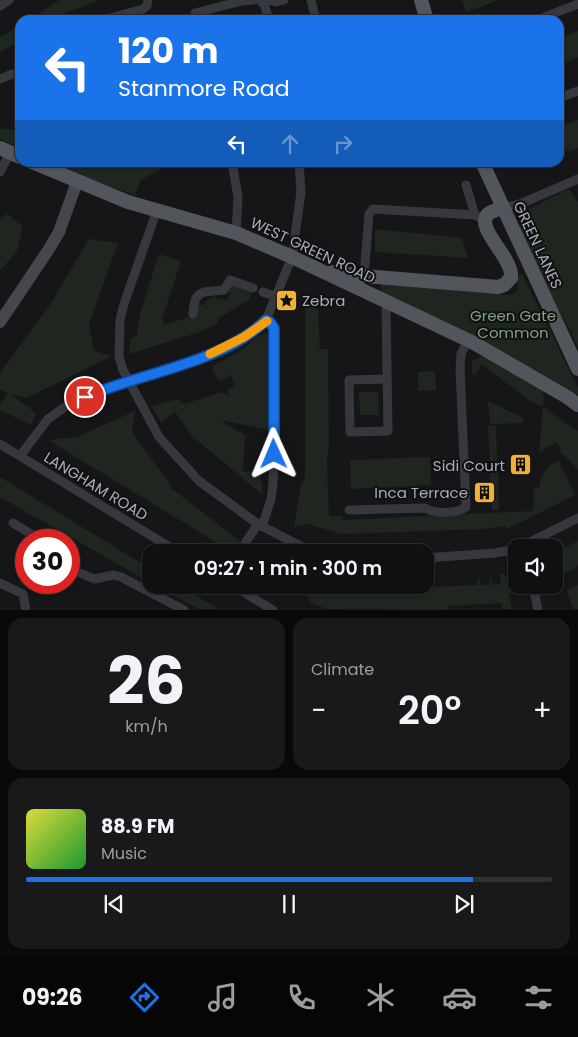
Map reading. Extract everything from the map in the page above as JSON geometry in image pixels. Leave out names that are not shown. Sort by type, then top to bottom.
[{"type":"main road","points":[[421,0],[426,15]]},
{"type":"main road","name":"WEST GREEN ROAD","points":[[43,167],[128,202],[236,233],[321,270],[362,283],[386,302],[468,340],[574,399]]},
{"type":"main road","name":"GREEN LANES","points":[[484,167],[578,369]]},
{"type":"main road","points":[[0,322],[50,249],[59,232],[77,182]]},
{"type":"main road","points":[[362,283],[498,287],[504,285],[511,278],[511,268],[480,218],[503,208]]},
{"type":"main road","points":[[494,240],[498,228],[511,223]]},
{"type":"street","points":[[0,6],[9,0]]},
{"type":"street","points":[[122,15],[140,10],[147,6],[148,0]]},
{"type":"street","points":[[201,15],[242,0],[250,0]]},
{"type":"street","points":[[268,15],[264,2],[284,0]]},
{"type":"street","points":[[311,0],[315,15]]},
{"type":"street","points":[[550,15],[578,4]]},
{"type":"street","points":[[0,79],[12,74]]},
{"type":"street","points":[[564,96],[578,91]]},
{"type":"street","points":[[0,172],[10,153]]},
{"type":"street","points":[[233,167],[238,197],[236,233]]},
{"type":"street","points":[[20,456],[48,419],[65,407],[106,388],[206,356],[244,337],[266,320],[292,257],[301,192],[299,167]]},
{"type":"street","points":[[503,208],[520,204],[569,182],[576,184]]},
{"type":"street","points":[[362,283],[368,214],[373,209],[480,218],[466,185]]},
{"type":"street","points":[[511,223],[511,214],[520,204]]},
{"type":"street","points":[[157,210],[124,304],[120,320],[119,357],[129,381],[159,437],[199,482],[260,526],[296,544]]},
{"type":"street","points":[[193,314],[194,301],[199,294],[207,290],[224,290],[230,280],[253,288]]},
{"type":"street","points":[[263,292],[276,297]]},
{"type":"street","points":[[386,302],[388,431],[350,432],[349,380],[386,380]]},
{"type":"street","points":[[245,544],[260,526],[271,499],[274,454],[274,328],[266,320]]},
{"type":"street","points":[[349,510],[425,508],[431,512],[460,510],[466,507],[460,370],[461,354],[468,340]]},
{"type":"street","name":"LANGHAM ROAD","points":[[0,444],[165,544]]},
{"type":"street","points":[[537,539],[578,518]]},
{"type":"street","points":[[13,523],[23,529]]},
{"type":"street","points":[[434,558],[495,554],[508,550]]},
{"type":"street","points":[[80,573],[94,579],[113,575],[121,577],[184,610]]},
{"type":"street","points":[[0,583],[23,594],[26,610]]},
{"type":"street","points":[[247,594],[273,610]]},
{"type":"street","points":[[535,594],[538,610]]},
{"type":"green space","points":[[60,0],[100,0],[61,15],[37,15]]},
{"type":"green space","points":[[462,0],[499,0],[466,12]]},
{"type":"green space","points":[[15,29],[15,43],[0,53],[0,37]]},
{"type":"green space","points":[[578,31],[578,57],[564,63],[564,36]]},
{"type":"green space","points":[[578,120],[578,148],[570,151],[564,149],[564,125]]},
{"type":"green space","points":[[0,128],[15,130],[15,146],[0,139]]},
{"type":"green space","points":[[59,167],[165,167],[141,180],[135,195]]},
{"type":"green space","points":[[569,189],[578,202],[578,346],[550,294],[520,229],[520,219],[527,210]]},
{"type":"green space","points":[[7,214],[23,226],[17,251],[0,271],[0,218]]},
{"type":"green space","points":[[375,229],[462,238],[468,258],[375,252]]},
{"type":"green space","points":[[89,239],[118,243],[89,324],[94,351],[112,356],[26,398],[10,394],[36,413],[31,425],[0,410],[0,403],[8,394],[0,389],[0,373],[51,303]]},
{"type":"green space","points":[[159,254],[181,261],[162,319],[164,325],[196,315],[195,305],[204,304],[206,309],[204,302],[215,296],[218,300],[221,298],[225,301],[231,294],[228,291],[230,283],[252,290],[250,299],[217,319],[219,322],[203,331],[129,354],[131,338],[137,336],[140,313]]},
{"type":"green space","name":"Green Gate Common","points":[[522,274],[578,388],[578,394],[573,395],[470,333],[381,294],[381,284],[512,295],[517,291],[518,276]]},
{"type":"green space","points":[[305,305],[318,309],[320,349],[328,349],[329,449],[327,458],[329,516],[343,516],[343,520],[533,511],[534,488],[540,487],[544,472],[557,461],[559,461],[575,495],[507,529],[505,526],[482,529],[341,534],[308,524],[294,527],[301,485],[305,477]]},
{"type":"green space","points":[[266,333],[268,335],[270,430],[220,420],[245,435],[243,471],[260,472],[263,495],[193,437],[175,412],[161,422],[151,406],[178,399],[184,404],[222,392],[229,396],[228,390],[235,386],[231,375],[220,381],[213,373],[213,366],[243,349],[258,336]]},
{"type":"green space","points":[[482,356],[541,388],[544,398],[543,407],[527,400],[482,365],[475,375],[472,374],[472,361]]},
{"type":"green space","points":[[435,371],[436,390],[418,391],[418,372]]},
{"type":"green space","points":[[359,392],[378,392],[379,415],[360,415]]},
{"type":"green space","points":[[488,401],[523,418],[523,423],[490,424]]},
{"type":"green space","points":[[543,407],[578,431],[578,470],[560,452],[561,448],[556,442],[539,453]]},
{"type":"green space","points":[[135,411],[132,432],[171,488],[240,541],[238,544],[219,544],[48,440],[77,437]]},
{"type":"green space","points":[[496,425],[497,462],[490,462],[488,426]]},
{"type":"green space","points":[[430,457],[431,485],[351,489],[350,460]]},
{"type":"green space","points":[[490,473],[498,473],[499,510],[492,510]]},
{"type":"green space","points":[[0,477],[142,564],[142,578],[80,543],[80,529],[56,529],[0,497]]},
{"type":"green space","points":[[578,541],[578,565],[572,570],[563,573],[563,548]]},
{"type":"green space","points":[[500,574],[505,574],[512,609],[502,609],[502,603],[449,606],[447,610],[328,609],[310,603],[311,599],[302,594],[434,594],[434,587],[477,585],[479,576],[481,585],[489,585],[490,575],[493,585],[501,584]]},
{"type":"green space","points":[[578,585],[578,609],[573,609],[567,591]]},
{"type":"green space","points":[[172,594],[193,594],[219,609],[199,609]]},
{"type":"slow traffic","points":[[210,354],[244,337],[267,321]]},
{"type":"place","name":"Zebra","points":[[286,300]]},
{"type":"place","name":"Sidi Court","points":[[521,465]]},
{"type":"place","name":"Inca Terrace","points":[[484,492]]},
{"type":"route","points":[[85,397],[106,388],[206,356],[244,337],[266,320],[274,328],[274,454]]}]
